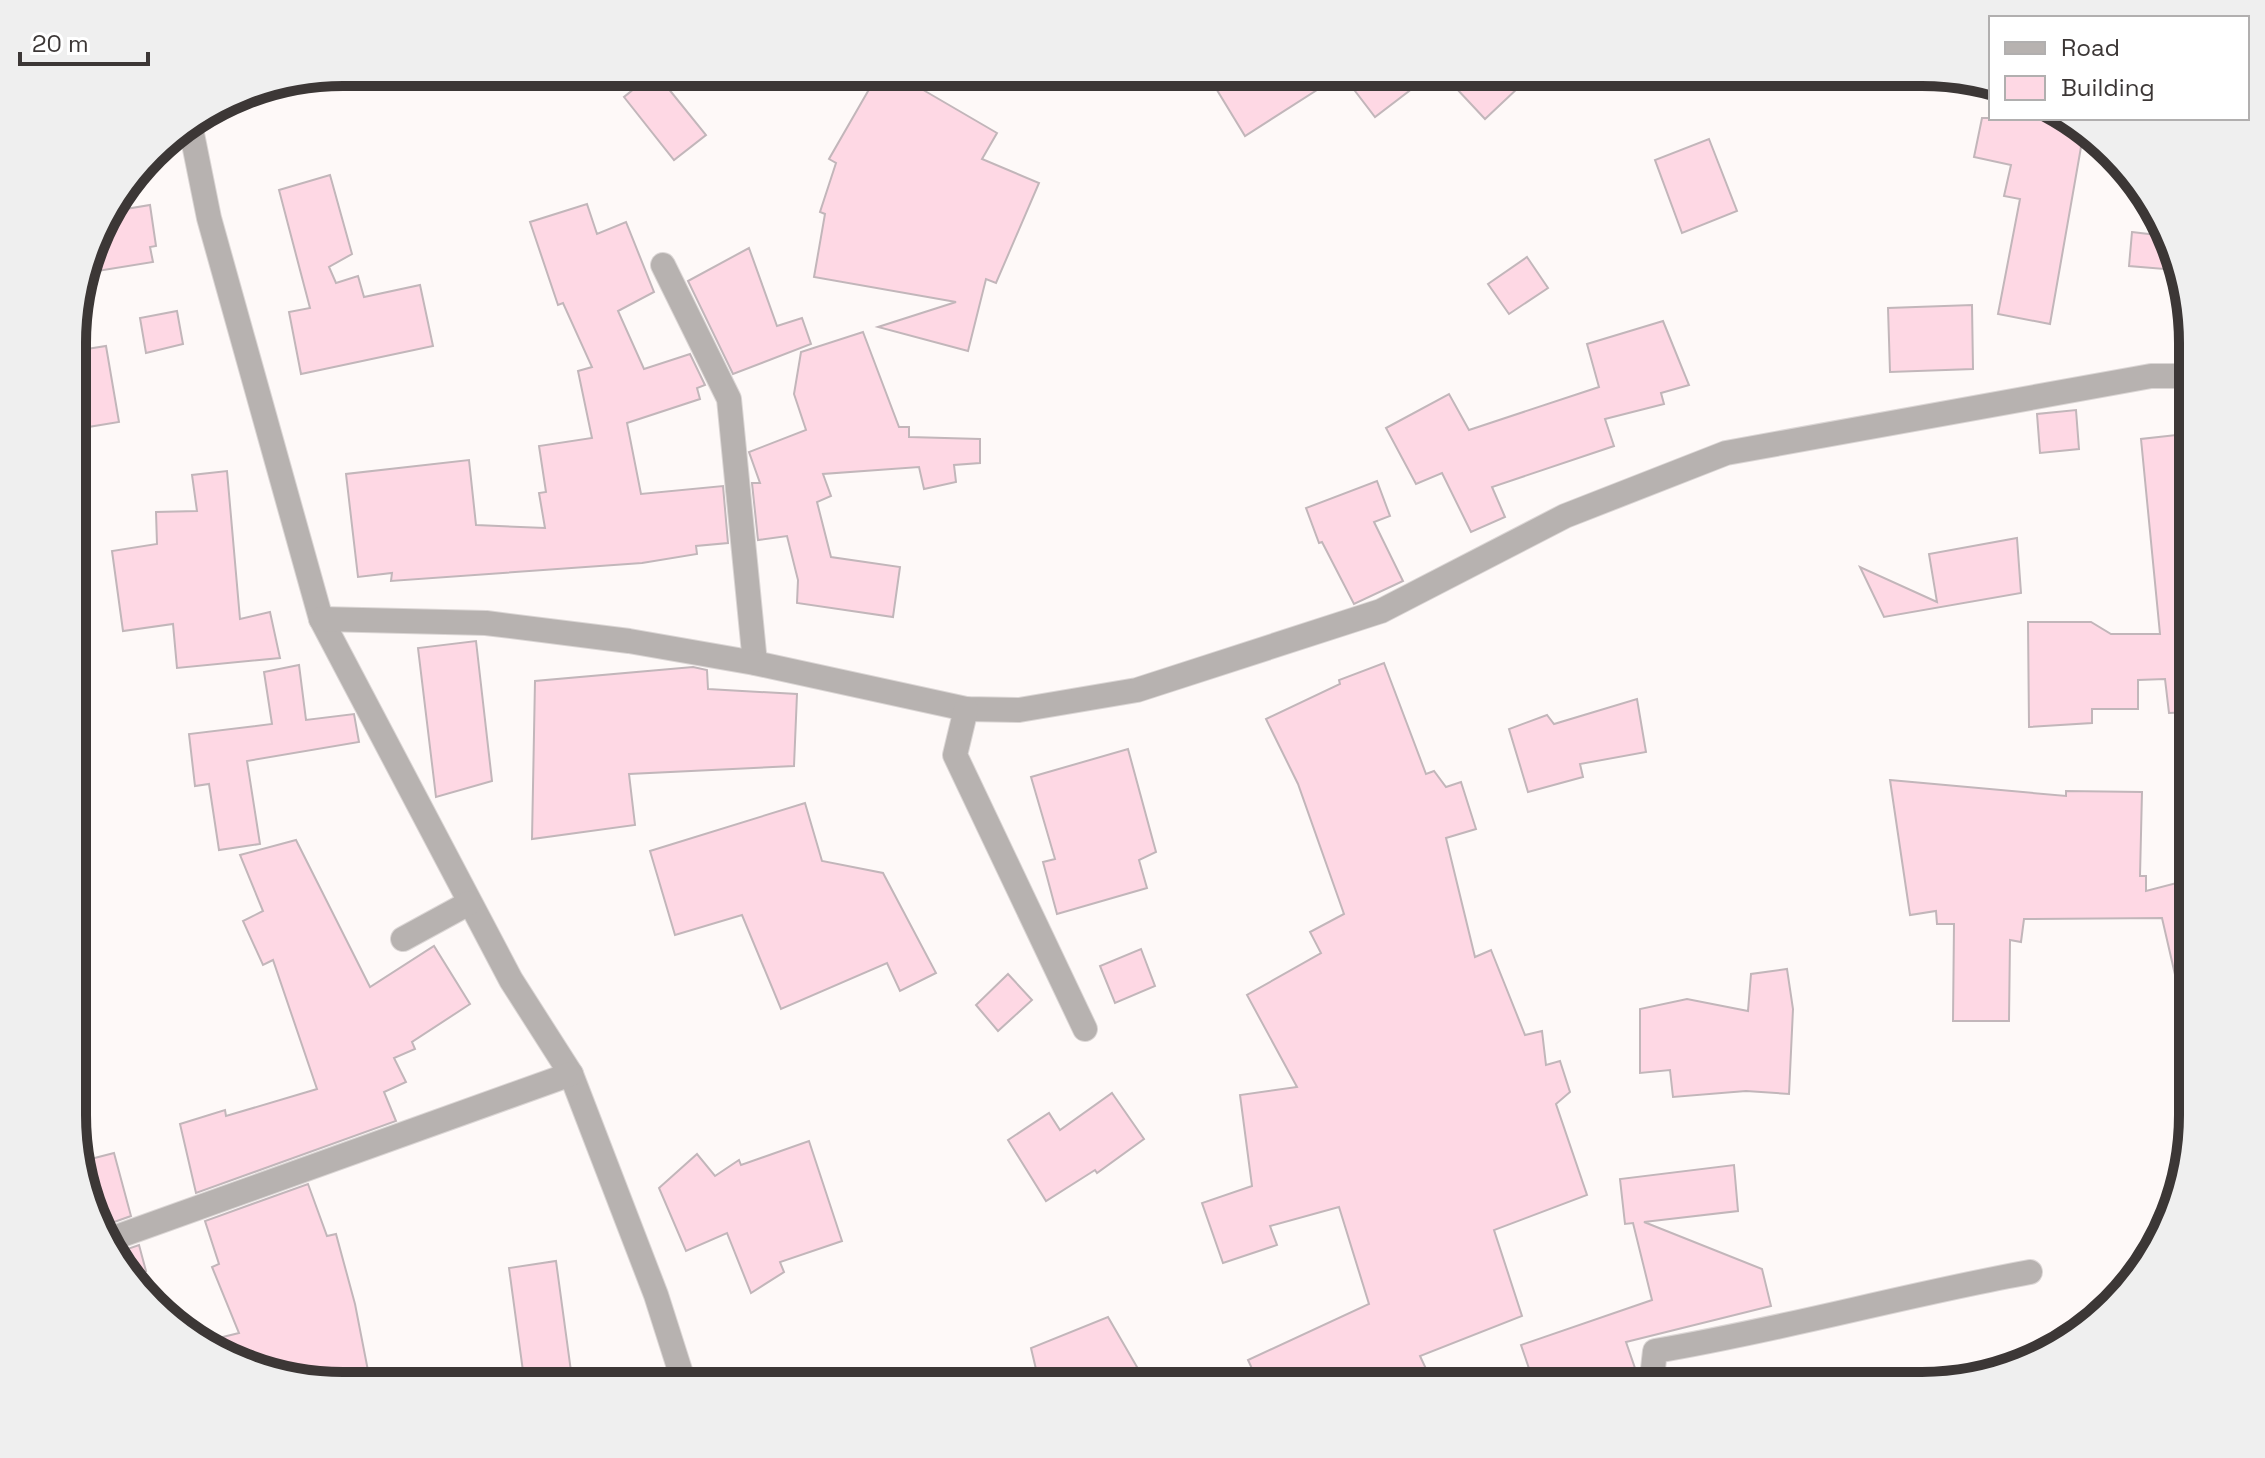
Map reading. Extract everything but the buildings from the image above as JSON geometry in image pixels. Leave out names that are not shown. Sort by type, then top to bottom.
[{"type":"street","points":[[192,135],[209,218],[321,619],[511,980],[571,1074],[656,1295],[680,1372]]},
{"type":"street","points":[[663,265],[729,399],[755,663]]},
{"type":"street","points":[[321,619],[486,623],[629,641],[755,663],[966,709],[1019,710],[1137,690],[1381,611],[1565,516],[1726,453],[2151,376],[2178,376]]},
{"type":"street","points":[[966,709],[955,755],[1085,1029]]},
{"type":"street","points":[[403,939],[469,903]]},
{"type":"street","points":[[117,1237],[571,1074]]},
{"type":"street","points":[[1653,1371],[1655,1351],[1747,1336],[1920,1292],[2030,1272]]}]
